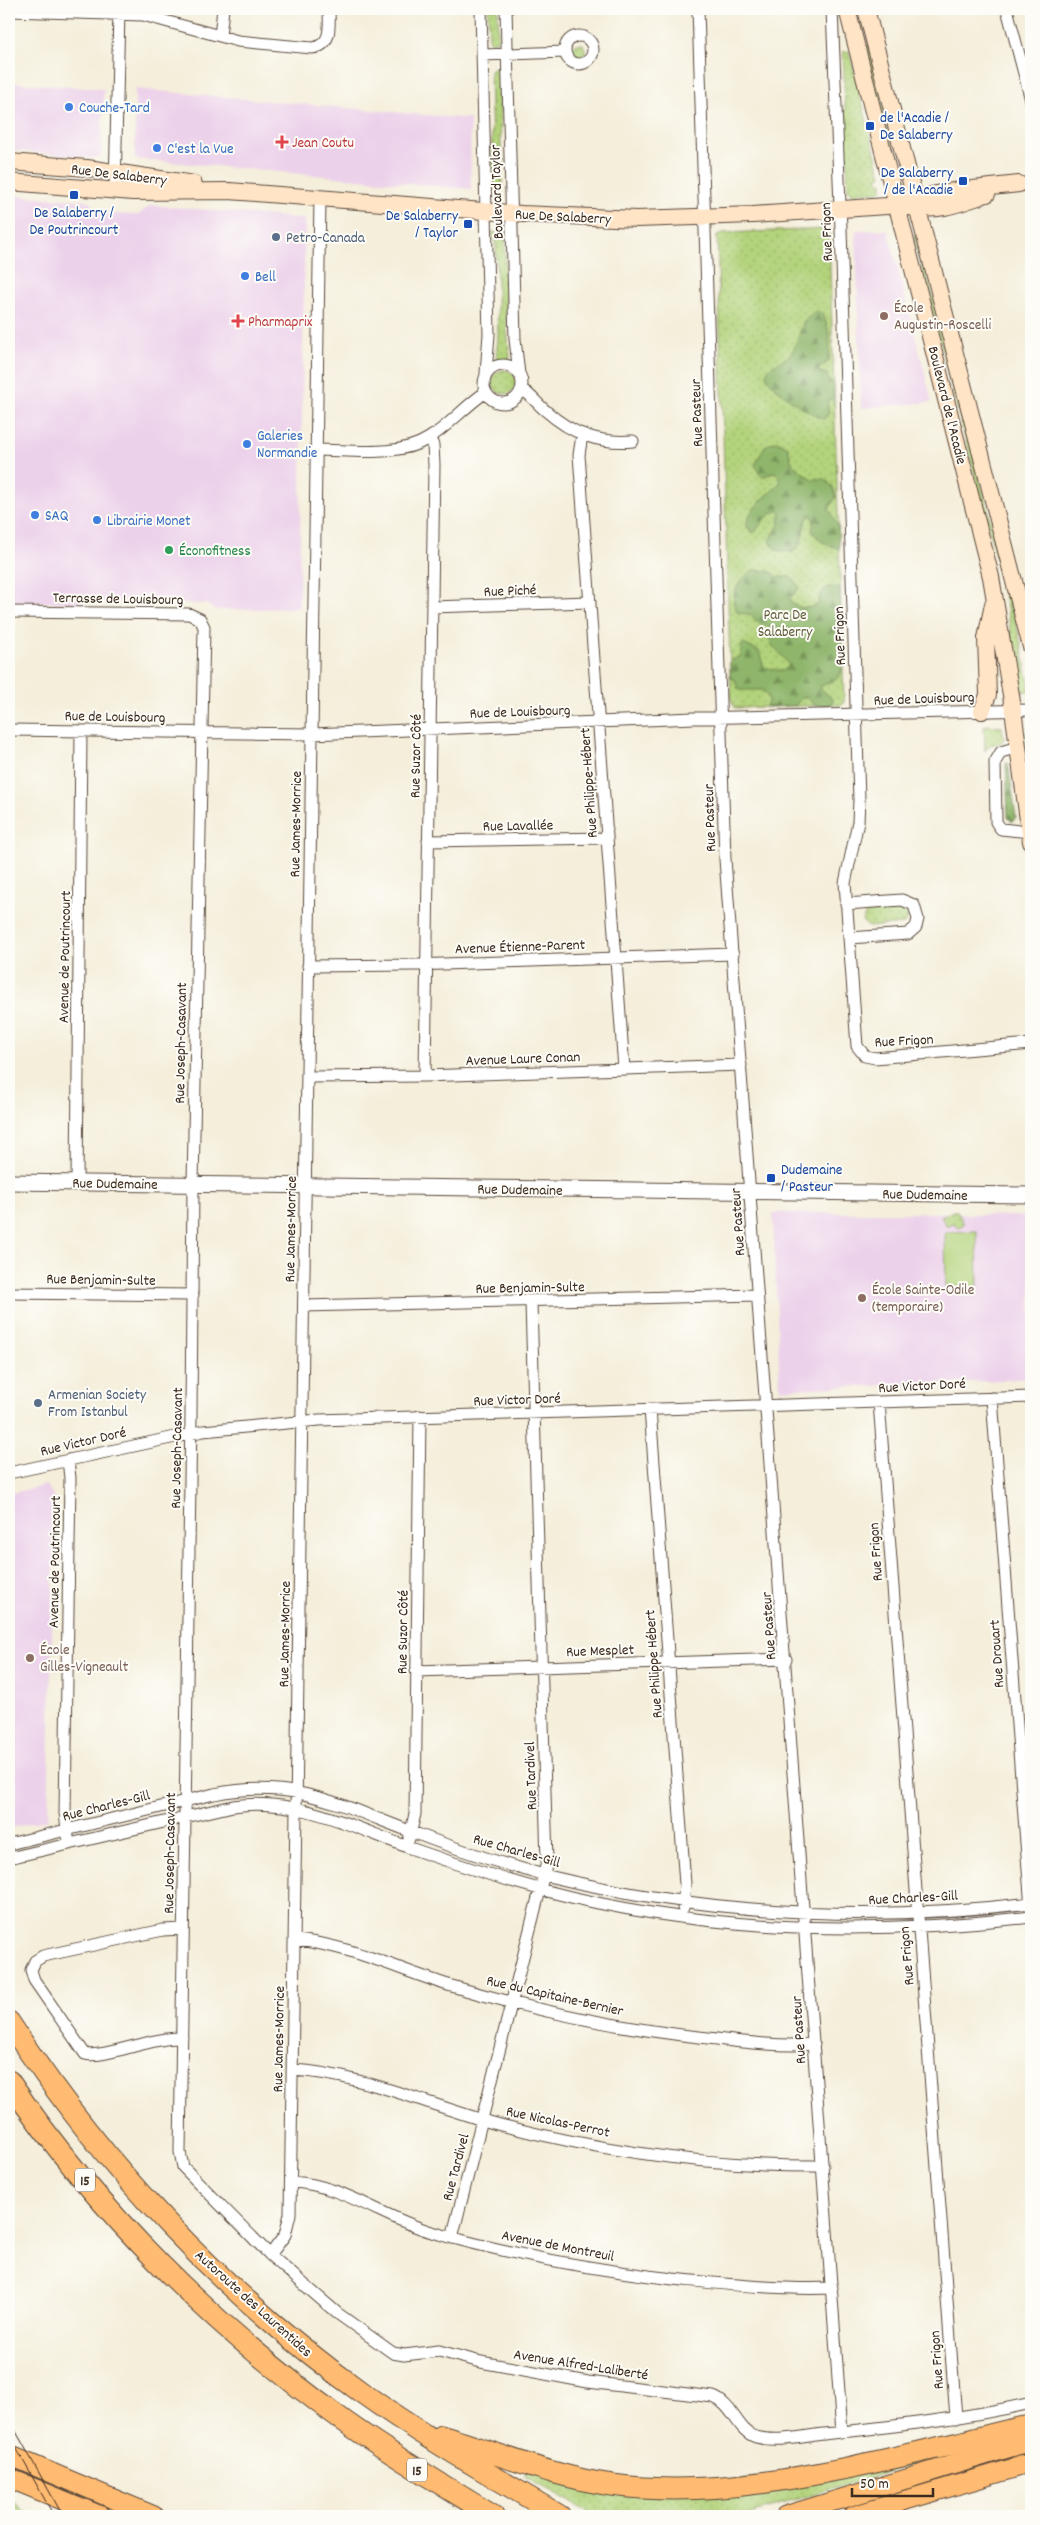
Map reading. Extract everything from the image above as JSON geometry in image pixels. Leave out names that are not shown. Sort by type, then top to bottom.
[{"type":"highway","name":"Autoroute des Laurentides","points":[[9,2022],[52,2085],[105,2154],[201,2257],[300,2345],[360,2391],[415,2428],[560,2516]]},
{"type":"highway","name":"15","points":[[9,2081],[75,2168],[162,2265],[261,2357],[344,2421],[493,2516]]},
{"type":"highway","points":[[344,2421],[465,2516]]},
{"type":"highway","points":[[415,2428],[570,2477],[626,2487],[682,2489],[723,2487],[789,2477],[1031,2426]]},
{"type":"main road","name":"Boulevard de l'Acadie","points":[[847,9],[995,594],[1031,837]]},
{"type":"main road","name":"Boulevard de l'Acadie","points":[[866,9],[1031,647]]},
{"type":"main road","name":"Rue De Salaberry","points":[[9,162],[87,168],[229,191]]},
{"type":"main road","name":"Rue De Salaberry","points":[[9,182],[147,192],[229,191],[511,213],[618,219],[705,218],[840,210],[897,204],[916,204],[930,210],[948,207],[1025,182]]},
{"type":"main road","points":[[982,711],[988,695],[986,638],[995,594]]},
{"type":"main road","points":[[785,2516],[1031,2440]]},
{"type":"main road","points":[[9,2455],[154,2516]]},
{"type":"main road","points":[[852,2516],[1031,2463]]},
{"type":"main road","points":[[9,2478],[101,2516]]},
{"type":"street","points":[[220,36],[223,9]]},
{"type":"street","points":[[9,11],[118,11],[148,16],[245,42],[312,48],[324,44],[329,34],[329,9]]},
{"type":"street","name":"Boulevard Taylor","points":[[482,9],[489,334],[486,372]]},
{"type":"street","name":"Boulevard Taylor","points":[[506,9],[515,339],[520,374]]},
{"type":"street","name":"Rue Pasteur","points":[[698,9],[724,839],[756,1295],[786,1658],[842,2432]]},
{"type":"street","name":"Rue Frigon","points":[[832,9],[859,810],[845,878],[857,1046],[865,1056],[875,1058],[1031,1044]]},
{"type":"street","points":[[1008,9],[1031,100]]},
{"type":"street","points":[[114,190],[116,174],[118,11]]},
{"type":"street","points":[[834,44],[840,39],[872,31]]},
{"type":"street","points":[[483,55],[565,52]]},
{"type":"street","name":"Rue James-Morrice","points":[[270,2255],[288,2229],[291,2182],[320,197]]},
{"type":"street","points":[[506,366],[514,368],[520,374],[523,380],[523,390],[516,398],[505,401],[495,400],[486,392],[482,383],[486,372],[496,367],[506,366]]},
{"type":"street","points":[[523,390],[562,424],[582,435],[600,440],[633,441]]},
{"type":"street","points":[[316,450],[385,450],[411,445],[429,438],[486,392]]},
{"type":"street","name":"Rue Philippe-Hébert","points":[[582,435],[579,455],[624,1069]]},
{"type":"street","name":"Rue Suzor Côté","points":[[425,1076],[434,465],[433,445],[429,438]]},
{"type":"street","name":"Rue Piché","points":[[432,607],[590,602]]},
{"type":"street","name":"Terrasse de Louisbourg","points":[[9,612],[188,614],[197,617],[202,621],[204,630],[202,733]]},
{"type":"street","name":"Rue de Louisbourg","points":[[9,730],[312,734],[1031,710]]},
{"type":"street","name":"Avenue de Poutrincourt","points":[[77,1183],[82,731]]},
{"type":"street","name":"Rue Joseph-Casavant","points":[[181,2164],[193,1184],[202,733]]},
{"type":"street","name":"Boulevard de l'Acadie","points":[[1018,747],[1002,752],[995,762],[996,822],[1001,829],[1031,837]]},
{"type":"street","name":"Rue Lavallée","points":[[428,842],[608,838]]},
{"type":"street","points":[[846,904],[904,900],[914,905],[918,919],[916,927],[908,934],[849,938]]},
{"type":"street","name":"Avenue Étienne-Parent","points":[[308,966],[733,954]]},
{"type":"street","name":"Avenue Laure Conan","points":[[307,1076],[425,1076],[741,1065]]},
{"type":"street","name":"Rue Dudemaine","points":[[9,1182],[1031,1195]]},
{"type":"street","name":"Rue Benjamin-Sulte","points":[[9,1294],[193,1295]]},
{"type":"street","name":"Rue Benjamin-Sulte","points":[[304,1306],[531,1302],[756,1295]]},
{"type":"street","name":"Rue Tardivel","points":[[452,2238],[546,1875],[548,1857],[536,1414],[531,1302]]},
{"type":"street","name":"Rue Victor Doré","points":[[9,1473],[191,1433],[226,1428],[302,1422],[420,1416],[766,1407],[1031,1397]]},
{"type":"street","name":"Rue Drouart","points":[[992,1398],[1031,1908]]},
{"type":"street","name":"Rue Frigon","points":[[879,1402],[956,2418]]},
{"type":"street","name":"Rue Philippe Hébert","points":[[650,1409],[685,1884],[681,1916]]},
{"type":"street","name":"Rue Suzor Côté","points":[[407,1847],[412,1832],[414,1814],[420,1416]]},
{"type":"street","name":"Avenue de Poutrincourt","points":[[68,1460],[70,1478],[66,1830],[70,1843]]},
{"type":"street","name":"Rue Mesplet","points":[[416,1671],[786,1658]]},
{"type":"street","name":"Rue Charles-Gill","points":[[9,1844],[185,1801],[247,1789],[297,1792],[332,1800],[412,1832],[480,1856],[546,1875],[617,1891],[684,1902],[804,1914],[917,1913],[1031,1903]]},
{"type":"street","name":"Rue Charles-Gill","points":[[9,1858],[184,1816],[242,1804],[266,1804],[297,1808],[327,1815],[407,1847],[542,1890],[623,1908],[681,1916],[805,1927],[919,1927],[1031,1917]]},
{"type":"street","points":[[182,2038],[164,2038],[101,2053],[85,2054],[32,1978],[31,1970],[35,1961],[43,1956],[163,1930],[183,1929]]},
{"type":"street","name":"Rue du Capitaine-Bernier","points":[[295,1940],[344,1948],[425,1977],[513,2003],[605,2023],[680,2035],[742,2042],[814,2044]]},
{"type":"street","name":"Rue Nicolas-Perrot","points":[[292,2070],[338,2076],[483,2120],[553,2137],[680,2158],[823,2166]]},
{"type":"street","name":"Avenue Alfred-Laliberté","points":[[181,2164],[200,2187],[270,2255],[337,2313],[380,2346],[396,2354],[439,2351],[481,2362],[588,2382],[713,2397],[723,2402],[748,2432],[759,2438],[791,2438],[956,2418],[1031,2403]]},
{"type":"street","name":"Avenue de Montreuil","points":[[291,2182],[331,2188],[403,2222],[452,2238],[542,2259],[651,2276],[772,2287],[832,2288]]},
{"type":"shaded area","points":[[15,83],[104,89],[101,156],[94,158],[9,150],[9,100]]},
{"type":"shaded area","points":[[135,89],[470,119],[471,189],[135,159]]},
{"type":"shaded area","points":[[9,195],[90,201],[97,213],[138,215],[151,205],[305,219],[299,608],[214,610],[207,604],[9,602]]},
{"type":"shaded area","name":"École Augustin-Roscelli","points":[[856,230],[888,230],[932,402],[861,408]]},
{"type":"shaded area","name":"École Sainte-Odile (temporaire)","points":[[773,1213],[941,1213],[1031,1217],[1031,1378],[956,1383],[780,1389]]},
{"type":"shaded area","name":"École Gilles-Vigneault","points":[[46,1485],[55,1498],[48,1819],[9,1828],[9,1494]]},
{"type":"green space","points":[[488,9],[498,9],[498,38],[495,42],[490,41],[489,38]]},
{"type":"green space","points":[[577,44],[583,44],[586,52],[582,57],[576,56],[573,53],[573,47]]},
{"type":"green space","points":[[870,45],[903,184],[898,185],[863,47]]},
{"type":"green space","points":[[849,51],[881,176],[877,177],[879,183],[882,182],[882,189],[878,192],[865,193],[865,191],[859,191],[859,194],[853,194],[848,189],[843,52]]},
{"type":"green space","points":[[496,67],[499,72],[502,185],[501,189],[497,191],[493,187],[490,71]]},
{"type":"green space","name":"Parc De Salaberry","points":[[825,229],[829,234],[844,702],[841,705],[735,708],[731,700],[717,236],[723,233]]},
{"type":"green space","points":[[492,232],[507,234],[505,245],[507,330],[510,357],[508,361],[496,360],[498,336],[496,245]]},
{"type":"green space","points":[[917,235],[1014,612],[1031,692],[1026,692],[1025,690],[1024,692],[1019,692],[1007,607],[996,557],[913,236]]},
{"type":"green space","points":[[816,311],[822,313],[830,342],[829,361],[818,372],[827,374],[828,379],[834,385],[834,398],[827,401],[829,413],[824,419],[801,407],[782,393],[774,386],[766,374],[771,367],[790,354],[797,343],[805,321]]},
{"type":"green space","points":[[504,370],[512,374],[516,382],[512,390],[504,394],[496,390],[492,382],[496,374]]},
{"type":"green space","points":[[777,441],[788,447],[792,464],[799,470],[812,479],[825,479],[833,487],[836,497],[829,509],[838,527],[839,549],[821,541],[812,531],[814,521],[811,514],[805,523],[800,544],[792,552],[776,550],[770,541],[779,525],[781,512],[776,511],[766,517],[755,532],[752,532],[747,527],[750,514],[781,481],[778,474],[773,472],[762,477],[755,465],[765,446]]},
{"type":"green space","points":[[753,570],[769,571],[778,577],[791,577],[800,587],[790,598],[791,602],[801,607],[808,608],[818,604],[821,595],[828,587],[840,589],[843,667],[838,678],[821,686],[821,689],[833,699],[832,705],[814,705],[807,697],[802,697],[795,706],[766,707],[769,699],[763,690],[739,690],[735,680],[730,677],[730,661],[741,656],[741,646],[743,644],[759,651],[763,665],[766,668],[783,671],[789,666],[772,645],[769,634],[770,626],[756,622],[750,614],[738,613],[735,607],[734,595],[736,589]]},
{"type":"green space","points":[[987,725],[1002,727],[1004,739],[1001,743],[989,745],[985,751],[984,727]]},
{"type":"green space","points":[[1031,732],[1031,776],[1025,733]]},
{"type":"green space","points":[[1006,763],[1008,763],[1016,817],[1012,822],[1008,818]]},
{"type":"green space","points":[[903,910],[909,917],[904,924],[869,927],[862,921],[866,913]]},
{"type":"green space","points":[[957,1211],[964,1224],[958,1228],[954,1223],[947,1226],[941,1217]]},
{"type":"green space","points":[[977,1231],[978,1286],[946,1287],[945,1232]]},
{"type":"green space","points":[[993,2441],[741,2516],[596,2516],[524,2476],[528,2470],[657,2493]]},
{"type":"green space","points":[[9,2497],[29,2516],[9,2516]]},
{"type":"tram line","points":[[9,2419],[63,2516]]},
{"type":"tram line","points":[[9,2435],[54,2516]]},
{"type":"place","name":"Couche-Tard","points":[[69,107]]},
{"type":"place","name":"de l'Acadie / De Salaberry","points":[[870,126]]},
{"type":"place","name":"Jean Coutu","points":[[282,142]]},
{"type":"place","name":"C'est la Vue","points":[[157,148]]},
{"type":"place","name":"De Salaberry / de l'Acadie","points":[[963,181]]},
{"type":"place","name":"De Salaberry / De Poutrincourt","points":[[74,195]]},
{"type":"place","name":"De Salaberry / Taylor","points":[[468,224]]},
{"type":"place","name":"Petro-Canada","points":[[276,237]]},
{"type":"place","name":"Bell","points":[[245,276]]},
{"type":"place","name":"École Augustin-Roscelli","points":[[884,316]]},
{"type":"place","name":"Pharmaprix","points":[[238,321]]},
{"type":"place","name":"Galeries Normandie","points":[[247,444]]},
{"type":"place","name":"SAQ","points":[[35,515]]},
{"type":"place","name":"Librairie Monet","points":[[97,520]]},
{"type":"place","name":"Éconofitness","points":[[169,550]]},
{"type":"place","name":"Dudemaine / Pasteur","points":[[771,1178]]},
{"type":"place","name":"École Sainte-Odile (temporaire)","points":[[862,1298]]},
{"type":"place","name":"Armenian Society From Istanbul","points":[[38,1403]]},
{"type":"place","name":"École Gilles-Vigneault","points":[[30,1658]]}]
